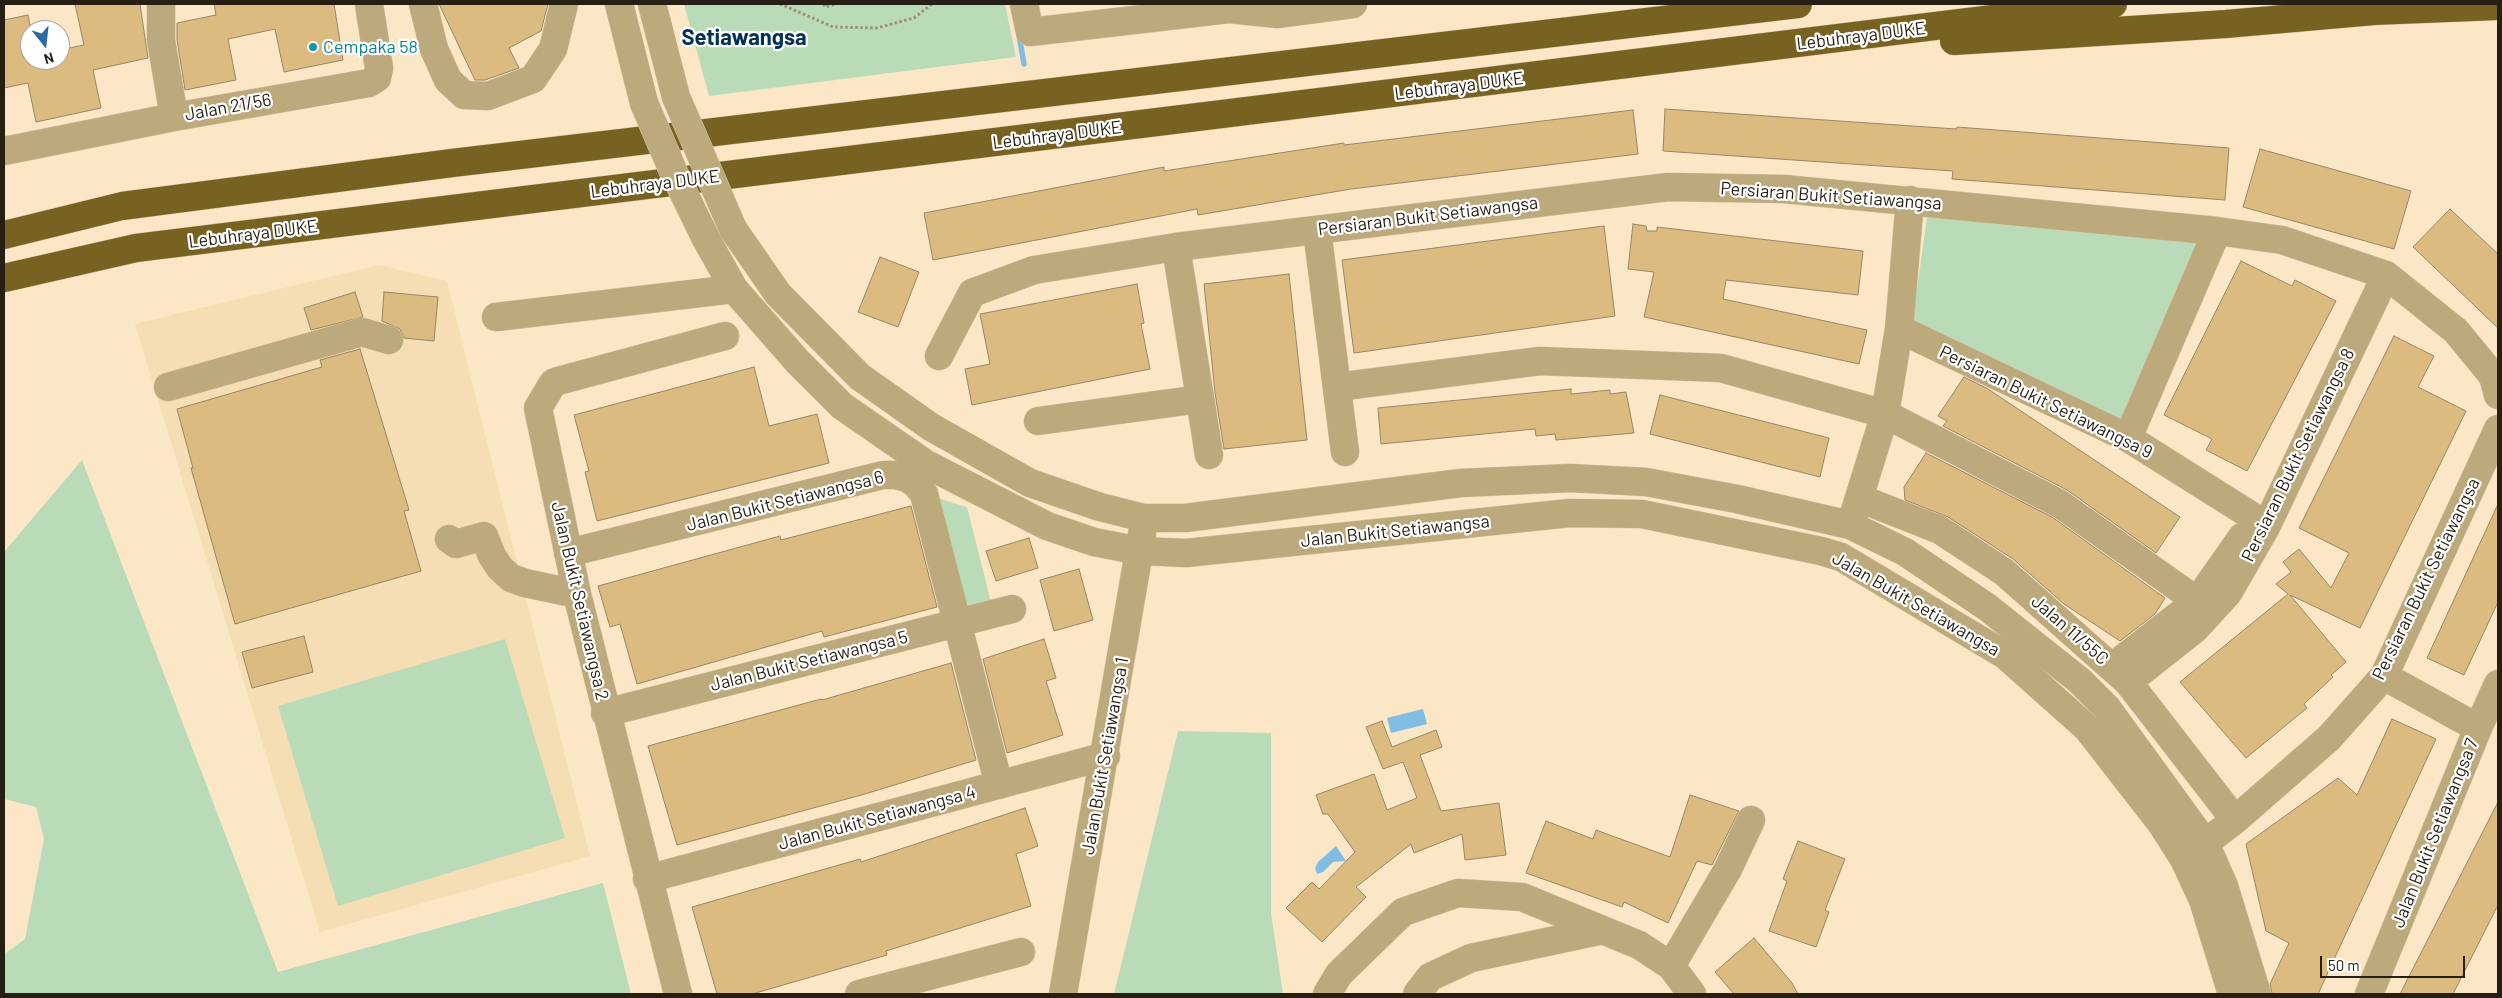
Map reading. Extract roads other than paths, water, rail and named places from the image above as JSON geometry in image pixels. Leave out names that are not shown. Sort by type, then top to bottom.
[{"type":"highway","points":[[1683,18],[1722,4]]},
{"type":"highway","points":[[4,235],[122,206],[384,172],[1798,4]]},
{"type":"highway","name":"Lebuhraya DUKE","points":[[4,278],[136,248],[2113,4]]},
{"type":"highway","points":[[1693,57],[2226,24],[2374,11],[2498,6]]},
{"type":"street","points":[[161,4],[161,40],[174,117]]},
{"type":"street","name":"Jalan 21/56","points":[[4,151],[174,117],[369,83],[377,78],[378,68],[369,4]]},
{"type":"street","points":[[423,4],[434,49],[448,80],[464,95],[488,96],[533,79],[553,49],[564,4]]},
{"type":"street","name":"Jalan Bukit Setiawangsa","points":[[619,4],[644,103],[674,173],[705,237],[734,288],[798,362],[842,406],[926,464],[1047,526],[1094,542],[1140,551],[1186,552],[1570,513],[1642,514],[1821,550],[1840,557],[2005,655],[2088,728],[2162,822],[2184,859],[2203,900],[2232,994]]},
{"type":"street","name":"Jalan Bukit Setiawangsa","points":[[652,4],[676,97],[733,229],[778,294],[860,377],[931,426],[1030,483],[1100,507],[1144,518],[1185,518],[1461,483],[1570,478],[1646,482],[1738,499],[1850,525],[1905,552],[1987,607],[2080,681],[2107,708],[2206,843],[2224,886],[2257,994]]},
{"type":"street","points":[[1024,4],[1030,32],[1130,12],[1229,6],[1276,9],[1352,4]]},
{"type":"street","name":"Persiaran Bukit Setiawangsa","points":[[939,356],[972,294],[1034,270],[1176,247],[1668,187],[1784,189],[2217,230],[2282,240],[2386,275],[2456,331],[2493,376],[2498,395]]},
{"type":"street","points":[[1840,557],[1886,414],[1899,330],[1910,200]]},
{"type":"street","points":[[1317,230],[1345,452]]},
{"type":"street","points":[[2128,438],[2217,230]]},
{"type":"street","points":[[1176,247],[1209,455]]},
{"type":"street","name":"Persiaran Bukit Setiawangsa 8","points":[[2120,675],[2195,629],[2228,593],[2261,522],[2386,275]]},
{"type":"street","points":[[496,316],[734,288]]},
{"type":"street","name":"Persiaran Bukit Setiawangsa 9","points":[[1899,330],[2128,438],[2261,522]]},
{"type":"street","points":[[168,387],[362,332],[389,340]]},
{"type":"street","name":"Jalan Bukit Setiawangsa 2","points":[[678,994],[647,880],[576,594],[538,416],[538,408],[553,383],[725,336]]},
{"type":"street","points":[[1337,387],[1540,361],[1721,368],[1886,414],[2060,504],[2197,600]]},
{"type":"street","points":[[1038,421],[1200,399]]},
{"type":"street","name":"Persiaran Bukit Setiawangsa","points":[[2184,859],[2235,820],[2329,738],[2384,676],[2498,429]]},
{"type":"street","name":"Jalan Bukit Setiawangsa 6","points":[[568,553],[883,475],[895,474],[908,478],[924,494],[999,785]]},
{"type":"street","name":"Jalan 11/55C","points":[[1859,498],[1940,530],[2004,572],[2120,675],[2235,820]]},
{"type":"street","name":"Jalan Bukit Setiawangsa 1","points":[[1063,994],[1106,756],[1144,518]]},
{"type":"street","points":[[2120,675],[2197,600],[2261,522]]},
{"type":"street","points":[[449,540],[456,544],[484,536],[492,556],[500,568],[511,578],[525,583],[576,594]]},
{"type":"street","name":"Jalan Bukit Setiawangsa 5","points":[[606,713],[1012,610]]},
{"type":"street","name":"Jalan Bukit Setiawangsa 7","points":[[2384,676],[2478,728]]},
{"type":"street","name":"Jalan Bukit Setiawangsa 7","points":[[2369,994],[2478,728],[2498,684]]},
{"type":"street","name":"Jalan Bukit Setiawangsa 4","points":[[647,880],[1106,756]]},
{"type":"street","points":[[1671,966],[1728,869],[1751,820]]},
{"type":"street","points":[[1327,994],[1339,974],[1403,912],[1458,893],[1522,897],[1639,945],[1671,966],[1692,994]]},
{"type":"street","points":[[1417,994],[1430,977],[1471,958],[1603,930]]},
{"type":"street","points":[[859,994],[1020,952]]},
{"type":"water","points":[[1423,709],[1427,724],[1391,733],[1387,718]]},
{"type":"water","points":[[1336,846],[1346,861],[1333,862],[1323,872],[1317,874],[1315,868],[1318,862]]},
{"type":"waterway","points":[[1019,35],[1024,64]]},
{"type":"place","name":"Cempaka 58","points":[[313,47]]},
{"type":"district","name":"Setiawangsa","points":[[744,38]]}]
